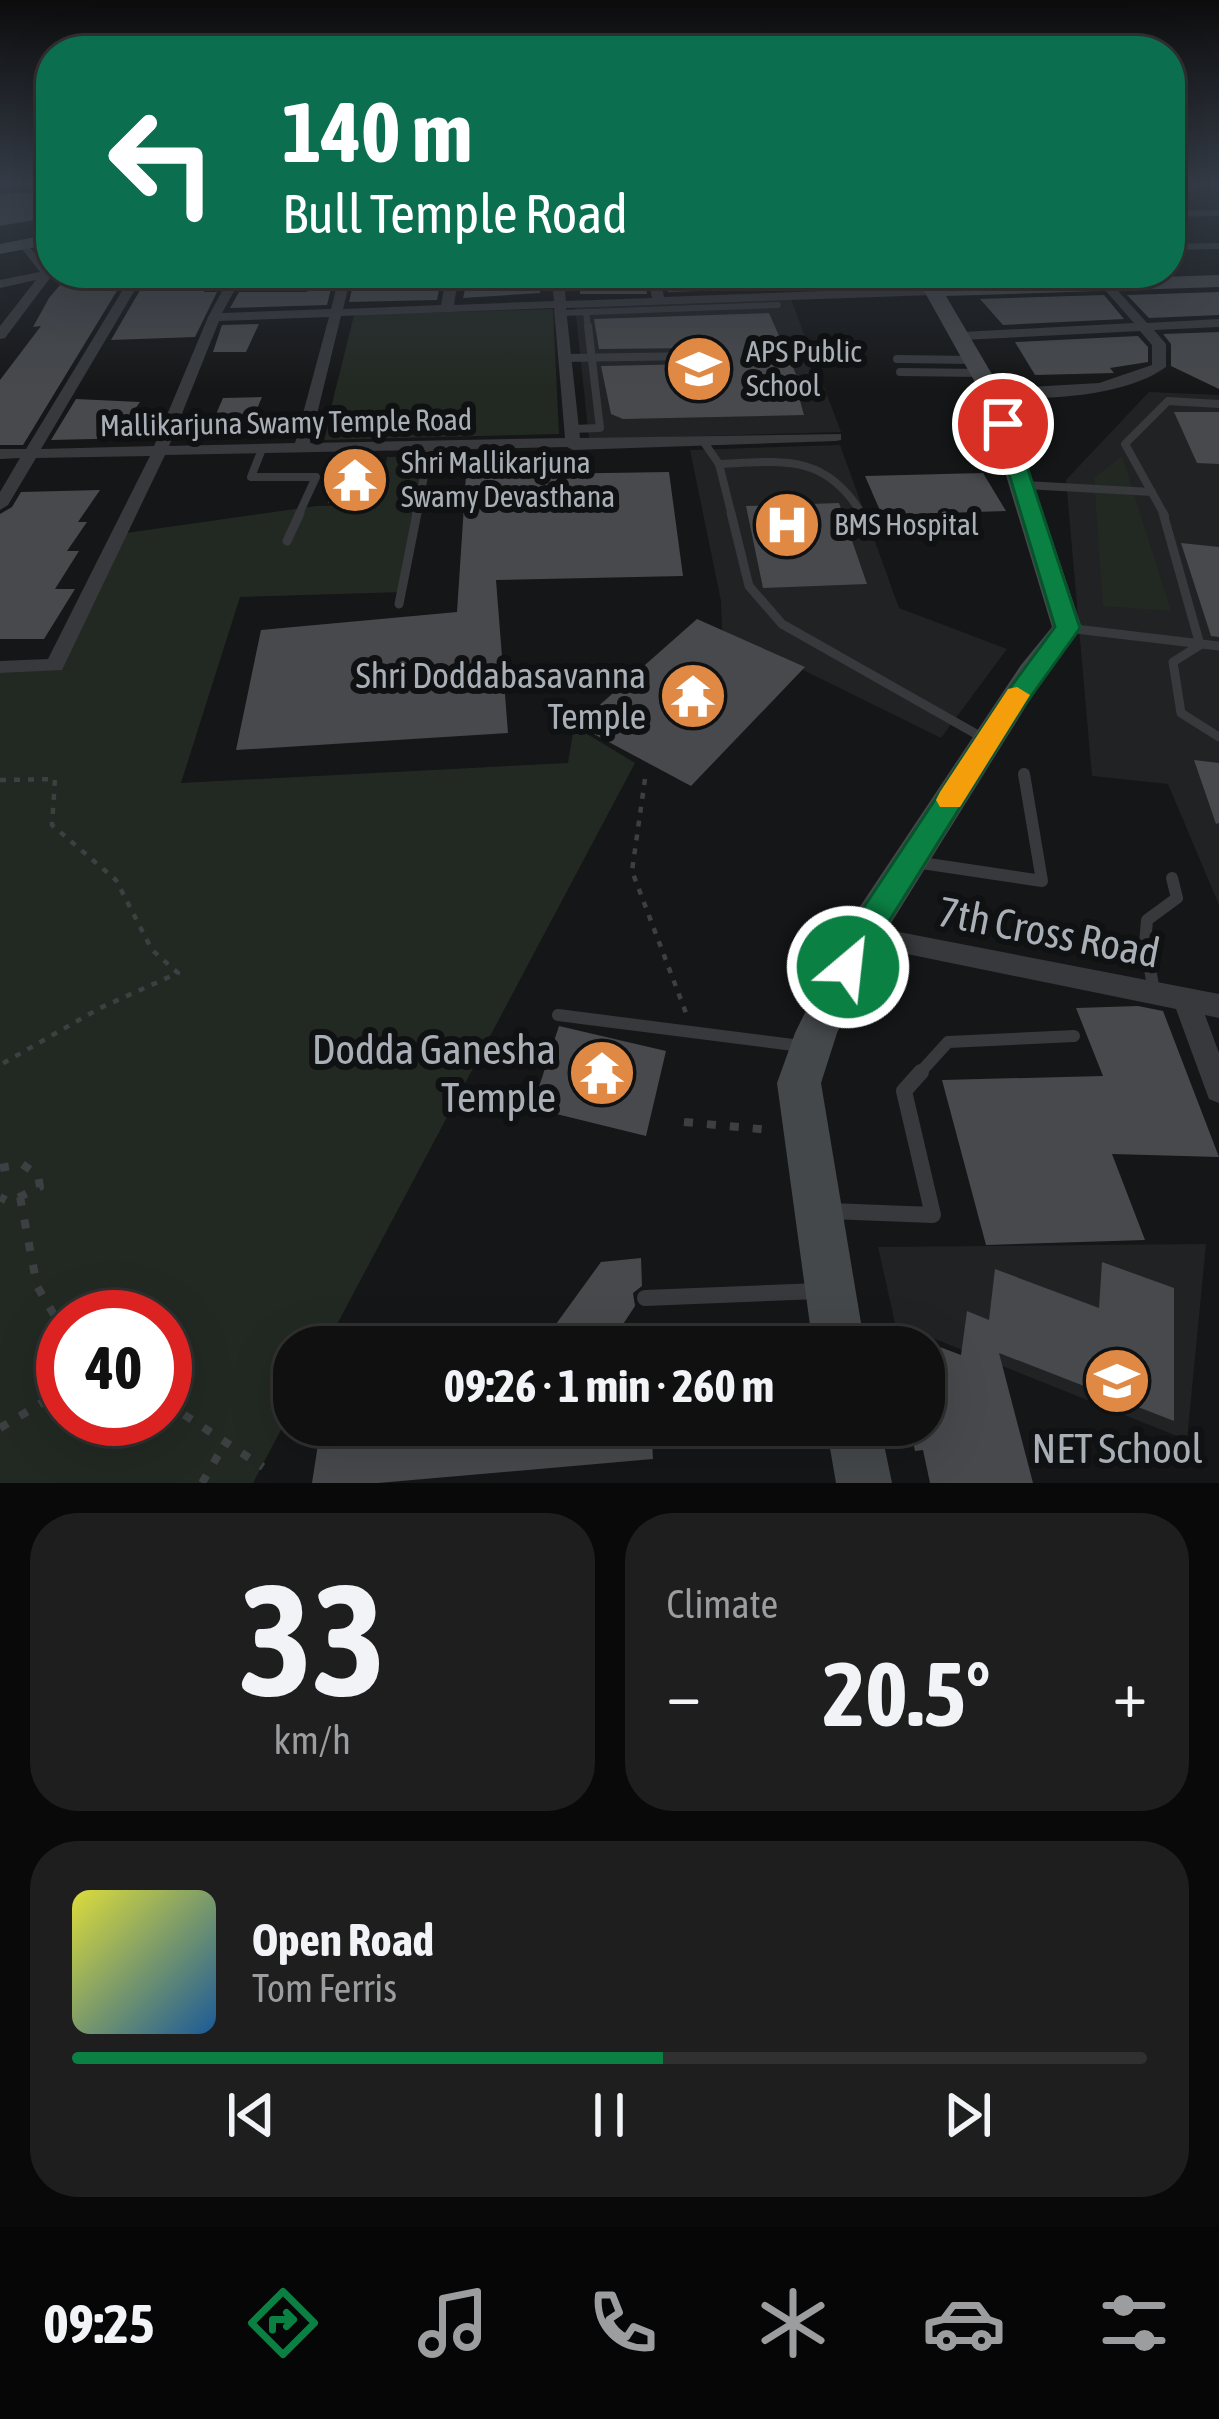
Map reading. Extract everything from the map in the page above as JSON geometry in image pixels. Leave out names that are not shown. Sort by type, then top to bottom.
[{"type":"street","points":[[0,284],[36,276]]},
{"type":"street","points":[[1185,280],[1219,281]]},
{"type":"street","points":[[0,334],[36,288]]},
{"type":"street","points":[[0,505],[130,288]]},
{"type":"street","points":[[0,667],[55,664],[160,451],[230,288]]},
{"type":"street","points":[[301,449],[341,288]]},
{"type":"street","points":[[447,308],[450,288]]},
{"type":"street","points":[[559,288],[572,437]]},
{"type":"street","points":[[656,288],[659,301]]},
{"type":"street","points":[[214,317],[447,308],[562,309],[809,288]]},
{"type":"street","points":[[835,1326],[799,1083],[863,934],[1067,628],[1024,485],[978,366],[932,288]]},
{"type":"street","points":[[978,366],[1058,392],[1159,368],[1159,344],[1110,288]]},
{"type":"street","points":[[978,366],[1146,326],[1219,323]]},
{"type":"street","name":"Mallikarjuna Swamy Temple Road","points":[[0,454],[430,447],[572,437],[703,441],[836,437]]},
{"type":"street","name":"7th Cross Road","points":[[863,934],[1219,1006]]},
{"type":"street","points":[[1186,1000],[1219,1090]]},
{"type":"street","points":[[858,1446],[864,1483]]},
{"type":"lane","points":[[562,309],[778,305]]},
{"type":"lane","points":[[572,437],[600,428],[586,312]]},
{"type":"lane","points":[[566,358],[696,356]]},
{"type":"lane","points":[[897,359],[978,366]]},
{"type":"lane","points":[[899,372],[978,366]]},
{"type":"lane","points":[[1200,645],[1166,519],[1125,444],[1168,401],[1219,404]]},
{"type":"lane","points":[[703,441],[719,464],[749,586],[782,624],[988,741]]},
{"type":"lane","points":[[399,604],[430,447]]},
{"type":"lane","points":[[262,449],[251,477],[316,477],[287,541]]},
{"type":"lane","points":[[719,464],[792,462],[823,469],[848,485],[862,514]]},
{"type":"lane","points":[[1024,485],[1152,492]]},
{"type":"lane","points":[[1067,628],[1219,646]]},
{"type":"lane","points":[[1200,645],[1173,662],[1181,712],[1219,737]]},
{"type":"lane","points":[[911,861],[1042,880],[1024,774]]},
{"type":"lane","points":[[1154,993],[1145,944],[1147,920],[1177,898],[1172,878]]},
{"type":"lane","points":[[559,1016],[811,1047]]},
{"type":"lane","points":[[816,1209],[869,1216],[933,1214],[904,1090],[948,1042],[1074,1036]]},
{"type":"lane","points":[[645,1298],[829,1291]]},
{"type":"path","points":[[0,780],[55,779],[52,825],[116,880],[152,950],[178,973],[100,1008],[0,1065]]},
{"type":"path","points":[[644,779],[632,871],[692,1030]]},
{"type":"path","points":[[684,1122],[806,1134]]},
{"type":"path","points":[[0,1168],[22,1164],[38,1175],[40,1187],[9,1202],[0,1197]]},
{"type":"path","points":[[19,1197],[41,1290]]},
{"type":"path","points":[[0,1429],[36,1407]]},
{"type":"path","points":[[192,1421],[262,1467]]},
{"type":"path","points":[[202,1483],[224,1444]]},
{"type":"shaded area","name":"APS Public School","points":[[791,299],[841,432],[589,439],[575,306]]},
{"type":"shaded area","points":[[553,309],[559,434],[323,440],[354,315]]},
{"type":"shaded area","points":[[1149,392],[1219,395],[1219,905],[1168,784],[1092,776],[1066,480]]},
{"type":"shaded area","name":"BMS Hospital","points":[[840,445],[899,608],[1007,649],[941,738],[722,630],[721,601],[690,450]]},
{"type":"shaded area","points":[[1122,456],[1171,611],[1103,606],[1094,478]]},
{"type":"shaded area","points":[[387,457],[428,457],[404,592],[240,597],[181,783],[568,763],[574,726],[635,763],[336,1326],[273,1326],[273,1445],[253,1483],[0,1483],[0,671],[61,668],[126,533],[316,506],[378,505]]},
{"type":"shaded area","name":"NET School","points":[[1206,1244],[1187,1440],[945,1343],[945,1326],[895,1323],[878,1247]]},
{"type":"building","points":[[58,288],[119,288],[23,445],[0,445],[0,380],[41,326],[33,327]]},
{"type":"building","points":[[141,288],[217,292],[195,337],[111,340]]},
{"type":"building","points":[[309,288],[331,288],[327,305],[230,308],[239,292],[307,292]]},
{"type":"building","points":[[352,288],[439,288],[437,300],[349,302]]},
{"type":"building","points":[[465,288],[540,288],[540,293],[463,298]]},
{"type":"building","points":[[580,288],[646,288],[647,294],[580,294]]},
{"type":"building","points":[[667,288],[760,289],[668,292]]},
{"type":"building","points":[[1219,292],[1219,315],[1149,318],[1127,295]]},
{"type":"building","points":[[1104,295],[1124,319],[1003,325],[980,299]]},
{"type":"building","points":[[769,313],[806,397],[799,397],[804,415],[623,419],[611,414],[601,366],[696,364],[704,355],[696,348],[599,349],[594,319]]},
{"type":"building","points":[[259,324],[246,352],[213,352],[222,325]]},
{"type":"building","points":[[1219,332],[1219,389],[1171,366],[1171,344],[1163,334]]},
{"type":"building","points":[[1138,336],[1148,347],[1148,362],[1110,368],[1114,373],[1035,375],[1015,342]]},
{"type":"building","points":[[262,397],[252,421],[213,421],[223,398]]},
{"type":"building","points":[[76,399],[140,402],[130,416],[152,416],[137,438],[51,440]]},
{"type":"building","points":[[1174,412],[1219,412],[1219,464],[1197,463]]},
{"type":"building","name":"Shri Mallikarjuna Swamy Devasthana","points":[[381,457],[373,502],[328,503],[339,458]]},
{"type":"building","points":[[669,472],[683,576],[496,580],[508,733],[236,750],[261,630],[457,612],[466,475]]},
{"type":"building","points":[[983,473],[1006,511],[882,515],[865,476]]},
{"type":"building","points":[[100,490],[78,522],[87,522],[67,551],[79,551],[55,589],[75,589],[44,639],[0,639],[0,514],[12,507],[21,492]]},
{"type":"building","points":[[839,503],[867,584],[763,588],[746,506]]},
{"type":"building","points":[[1181,543],[1219,547],[1219,637],[1211,636]]},
{"type":"building","name":"Shri Doddabasavanna Temple","points":[[697,619],[805,667],[691,786],[577,725]]},
{"type":"building","points":[[1194,760],[1219,763],[1219,823],[1216,824]]},
{"type":"building","points":[[1138,1006],[1163,1011],[1219,1157],[1112,1154],[1145,1240],[986,1245],[942,1080],[1103,1076],[1076,1008]]},
{"type":"building","name":"Dodda Ganesha Temple","points":[[559,1026],[666,1051],[646,1136],[532,1108]]},
{"type":"building","points":[[641,1258],[642,1286],[633,1293],[635,1306],[622,1326],[464,1326],[556,1324],[601,1262]]},
{"type":"building","points":[[1102,1262],[1174,1288],[1174,1421],[999,1353],[1033,1483],[930,1483],[923,1450],[915,1451],[914,1446],[945,1446],[945,1349],[961,1355],[967,1311],[989,1320],[995,1269],[1099,1308]]},
{"type":"building","points":[[318,1446],[652,1446],[653,1459],[378,1483],[312,1483]]},
{"type":"slow traffic","points":[[950,800],[1017,695]]},
{"type":"place","name":"APS Public School","points":[[699,369]]},
{"type":"place","name":"Shri Mallikarjuna Swamy Devasthana","points":[[355,480]]},
{"type":"place","name":"BMS Hospital","points":[[787,525]]},
{"type":"place","name":"Shri Doddabasavanna Temple","points":[[693,696]]},
{"type":"place","name":"Dodda Ganesha Temple","points":[[602,1073]]},
{"type":"place","name":"NET School","points":[[1117,1381]]},
{"type":"route","points":[[848,967],[863,934],[1010,706],[1067,628],[1003,424]]}]
